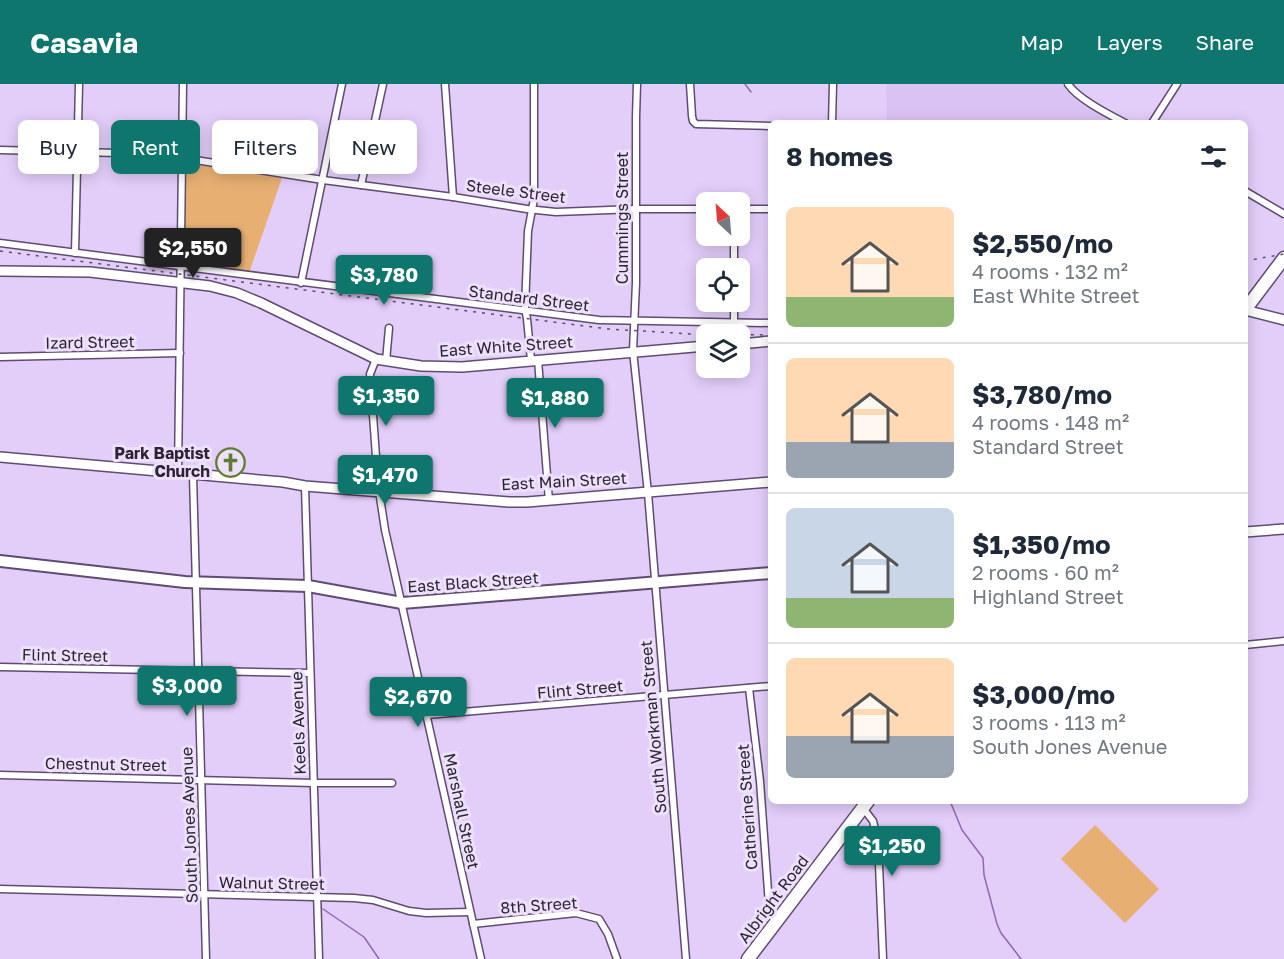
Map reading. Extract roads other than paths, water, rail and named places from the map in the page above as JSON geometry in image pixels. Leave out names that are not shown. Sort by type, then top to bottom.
[{"type":"highway","points":[[1248,306],[1284,258]]},
{"type":"highway","name":"Albright Road","points":[[748,959],[866,805]]},
{"type":"main road","name":"East Black Street","points":[[0,561],[195,582],[308,586],[402,603],[768,573]]},
{"type":"street","points":[[78,120],[79,84]]},
{"type":"street","points":[[183,84],[183,120]]},
{"type":"street","points":[[301,283],[342,84]]},
{"type":"street","points":[[361,185],[383,84]]},
{"type":"street","points":[[445,84],[453,198]]},
{"type":"street","points":[[534,84],[534,199],[528,231],[526,312],[534,360],[549,501]]},
{"type":"street","name":"Cummings Street","points":[[637,84],[633,351],[648,492]]},
{"type":"street","points":[[690,84],[692,116],[696,124],[768,126]]},
{"type":"street","points":[[832,120],[833,84]]},
{"type":"street","points":[[1068,84],[1072,90],[1120,120]]},
{"type":"street","points":[[1154,120],[1177,84]]},
{"type":"street","name":"Steele Street","points":[[0,150],[18,150]]},
{"type":"street","name":"Steele Street","points":[[200,161],[532,210],[556,212],[696,209]]},
{"type":"street","points":[[75,253],[77,174]]},
{"type":"street","points":[[178,473],[182,174]]},
{"type":"street","points":[[1248,193],[1284,214]]},
{"type":"street","points":[[750,209],[768,209]]},
{"type":"street","name":"Standard Street","points":[[0,243],[599,320],[768,323]]},
{"type":"street","name":"East White Street","points":[[0,271],[90,272],[210,286],[237,293],[261,303],[376,359],[420,366],[462,367],[696,347]]},
{"type":"street","points":[[1248,311],[1284,320]]},
{"type":"street","points":[[734,312],[734,323]]},
{"type":"street","points":[[386,361],[389,328]]},
{"type":"street","points":[[750,343],[768,341]]},
{"type":"street","name":"Izard Street","points":[[0,357],[180,354]]},
{"type":"street","name":"Marshall Street","points":[[376,359],[370,374],[379,492],[385,530],[481,959]]},
{"type":"street","name":"East Main Street","points":[[0,457],[305,486],[509,502],[549,501],[768,482]]},
{"type":"street","name":"South Jones Avenue","points":[[193,475],[206,959]]},
{"type":"street","name":"Keels Avenue","points":[[305,486],[319,959]]},
{"type":"street","name":"South Workman Street","points":[[648,492],[686,959]]},
{"type":"street","points":[[1248,532],[1284,529]]},
{"type":"street","points":[[1248,645],[1284,641]]},
{"type":"street","name":"Flint Street","points":[[0,667],[310,674]]},
{"type":"street","name":"Flint Street","points":[[427,715],[768,686]]},
{"type":"street","name":"Catherine Street","points":[[749,688],[760,781],[769,905],[772,916],[777,921]]},
{"type":"street","name":"Chestnut Street","points":[[0,775],[392,783]]},
{"type":"street","points":[[866,805],[878,841],[883,959]]},
{"type":"street","name":"Walnut Street","points":[[0,889],[317,897],[373,900],[409,911],[426,913],[470,912]]},
{"type":"street","name":"8th Street","points":[[473,924],[576,913],[599,919],[608,934],[617,959]]},
{"type":"waterway","points":[[745,84],[751,92]]},
{"type":"waterway","points":[[951,804],[962,830],[983,858],[984,875],[1001,933],[1021,959]]},
{"type":"waterway","points":[[323,909],[364,937],[379,959]]},
{"type":"railway","points":[[0,251],[608,329],[692,334],[768,335]]},
{"type":"railway","points":[[1248,260],[1284,254]]},
{"type":"place","name":"Park Baptist Church","points":[[231,462]]}]
